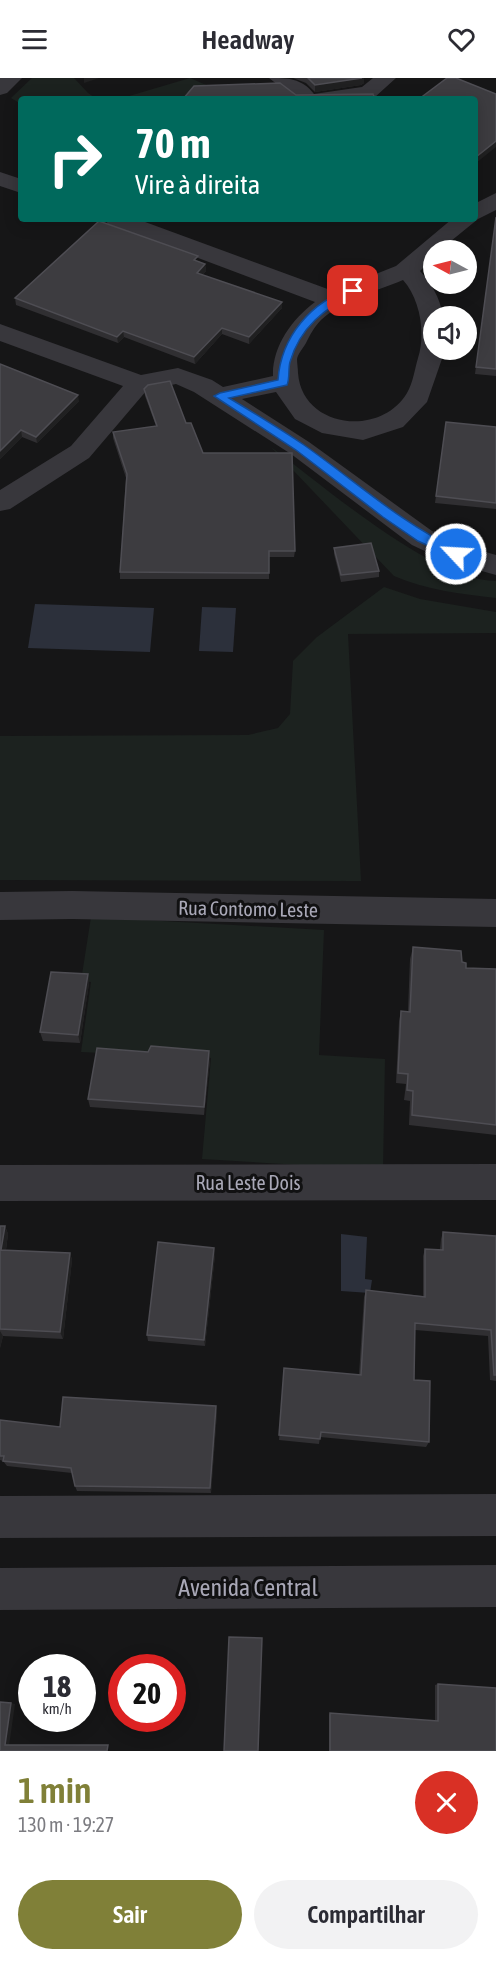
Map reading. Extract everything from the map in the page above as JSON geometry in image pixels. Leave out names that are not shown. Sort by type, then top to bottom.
[{"type":"street","points":[[0,89],[12,78]]},
{"type":"street","points":[[279,78],[305,96]]},
{"type":"street","points":[[342,96],[368,93],[386,78]]},
{"type":"street","points":[[0,179],[18,185]]},
{"type":"street","points":[[478,212],[496,200]]},
{"type":"street","points":[[126,222],[333,300]]},
{"type":"street","points":[[406,270],[422,288],[429,308],[433,337],[430,370],[417,399],[405,414],[371,431],[356,432],[335,428],[320,423],[305,414],[292,401],[283,382],[284,365],[292,342],[304,323],[333,300],[406,270],[434,244],[463,222]]},
{"type":"street","points":[[0,332],[139,383],[178,376],[203,386],[300,448],[422,538],[456,554],[496,565]]},
{"type":"street","points":[[220,396],[283,382]]},
{"type":"street","points":[[0,502],[80,452],[139,383]]},
{"type":"street","name":"Rua Contomo Leste","points":[[0,906],[72,905],[496,913]]},
{"type":"street","name":"Rua Leste Dois","points":[[0,1183],[496,1182]]},
{"type":"street","points":[[0,1517],[496,1515]]},
{"type":"street","name":"Avenida Central","points":[[0,1589],[496,1586]]},
{"type":"shaded area","points":[[32,78],[74,78],[92,96],[18,96],[18,102],[11,98]]},
{"type":"shaded area","points":[[190,78],[227,94],[223,96],[129,96]]},
{"type":"shaded area","points":[[271,447],[348,506],[410,548],[441,565],[470,577],[496,581],[496,598],[431,588],[394,576]]},
{"type":"shaded area","points":[[384,587],[420,599],[496,612],[496,633],[348,634],[361,881],[0,880],[0,736],[248,735],[278,728],[290,714],[293,661],[317,637]]},
{"type":"shaded area","points":[[35,604],[154,608],[150,652],[28,648]]},
{"type":"shaded area","points":[[202,607],[236,608],[233,652],[199,651]]},
{"type":"shaded area","points":[[91,917],[324,930],[319,1055],[385,1059],[383,1170],[202,1159],[211,1058],[81,1052],[91,982],[81,981]]},
{"type":"shaded area","points":[[341,1234],[367,1237],[365,1279],[372,1280],[370,1293],[341,1291]]},
{"type":"building","points":[[308,78],[362,78],[315,85]]},
{"type":"building","points":[[447,78],[456,78],[496,94],[496,141],[478,155],[478,96],[423,96]]},
{"type":"building","points":[[280,83],[296,95],[373,94],[374,96],[186,96],[194,86]]},
{"type":"building","points":[[496,217],[496,369],[476,367]]},
{"type":"building","points":[[98,222],[102,222],[198,256],[194,260],[205,264],[197,273],[282,302],[249,337],[222,328],[194,357],[123,331],[117,337],[15,298]]},
{"type":"building","points":[[0,364],[78,395],[36,437],[21,430],[0,451]]},
{"type":"building","points":[[170,381],[186,423],[191,423],[203,453],[292,453],[295,551],[269,551],[269,573],[120,572],[127,474],[113,432],[157,426],[144,389],[148,385]]},
{"type":"building","points":[[446,422],[496,427],[496,503],[436,496]]},
{"type":"building","points":[[371,543],[379,571],[341,575],[334,548]]},
{"type":"building","points":[[413,947],[461,951],[462,962],[466,963],[466,968],[496,969],[496,1125],[412,1115],[413,1091],[407,1090],[408,1074],[398,1073],[401,1011],[410,1012]]},
{"type":"building","points":[[51,972],[88,974],[78,1035],[40,1032]]},
{"type":"building","points":[[151,1046],[209,1051],[204,1107],[88,1099],[97,1048],[148,1052]]},
{"type":"building","points":[[0,1226],[5,1226],[1,1250],[70,1253],[60,1332],[0,1329]]},
{"type":"building","points":[[443,1232],[496,1236],[496,1375],[494,1375],[491,1330],[415,1323],[414,1380],[430,1381],[429,1442],[321,1432],[320,1439],[279,1435],[284,1368],[361,1375],[366,1290],[425,1297],[425,1249],[443,1250]]},
{"type":"building","points":[[158,1242],[214,1248],[204,1340],[147,1335]]},
{"type":"building","points":[[63,1397],[216,1406],[210,1488],[75,1486],[71,1468],[3,1461],[4,1456],[0,1456],[0,1420],[60,1427]]},
{"type":"building","points":[[229,1637],[262,1638],[258,1751],[224,1751]]},
{"type":"building","points":[[438,1684],[496,1688],[496,1751],[330,1751],[330,1713],[438,1721]]},
{"type":"building","points":[[0,1702],[11,1703],[5,1745],[108,1745],[107,1751],[0,1751]]},
{"type":"route","points":[[353,291],[333,300],[304,323],[292,342],[284,365],[283,382],[220,396],[300,448],[422,538],[456,554]]}]
